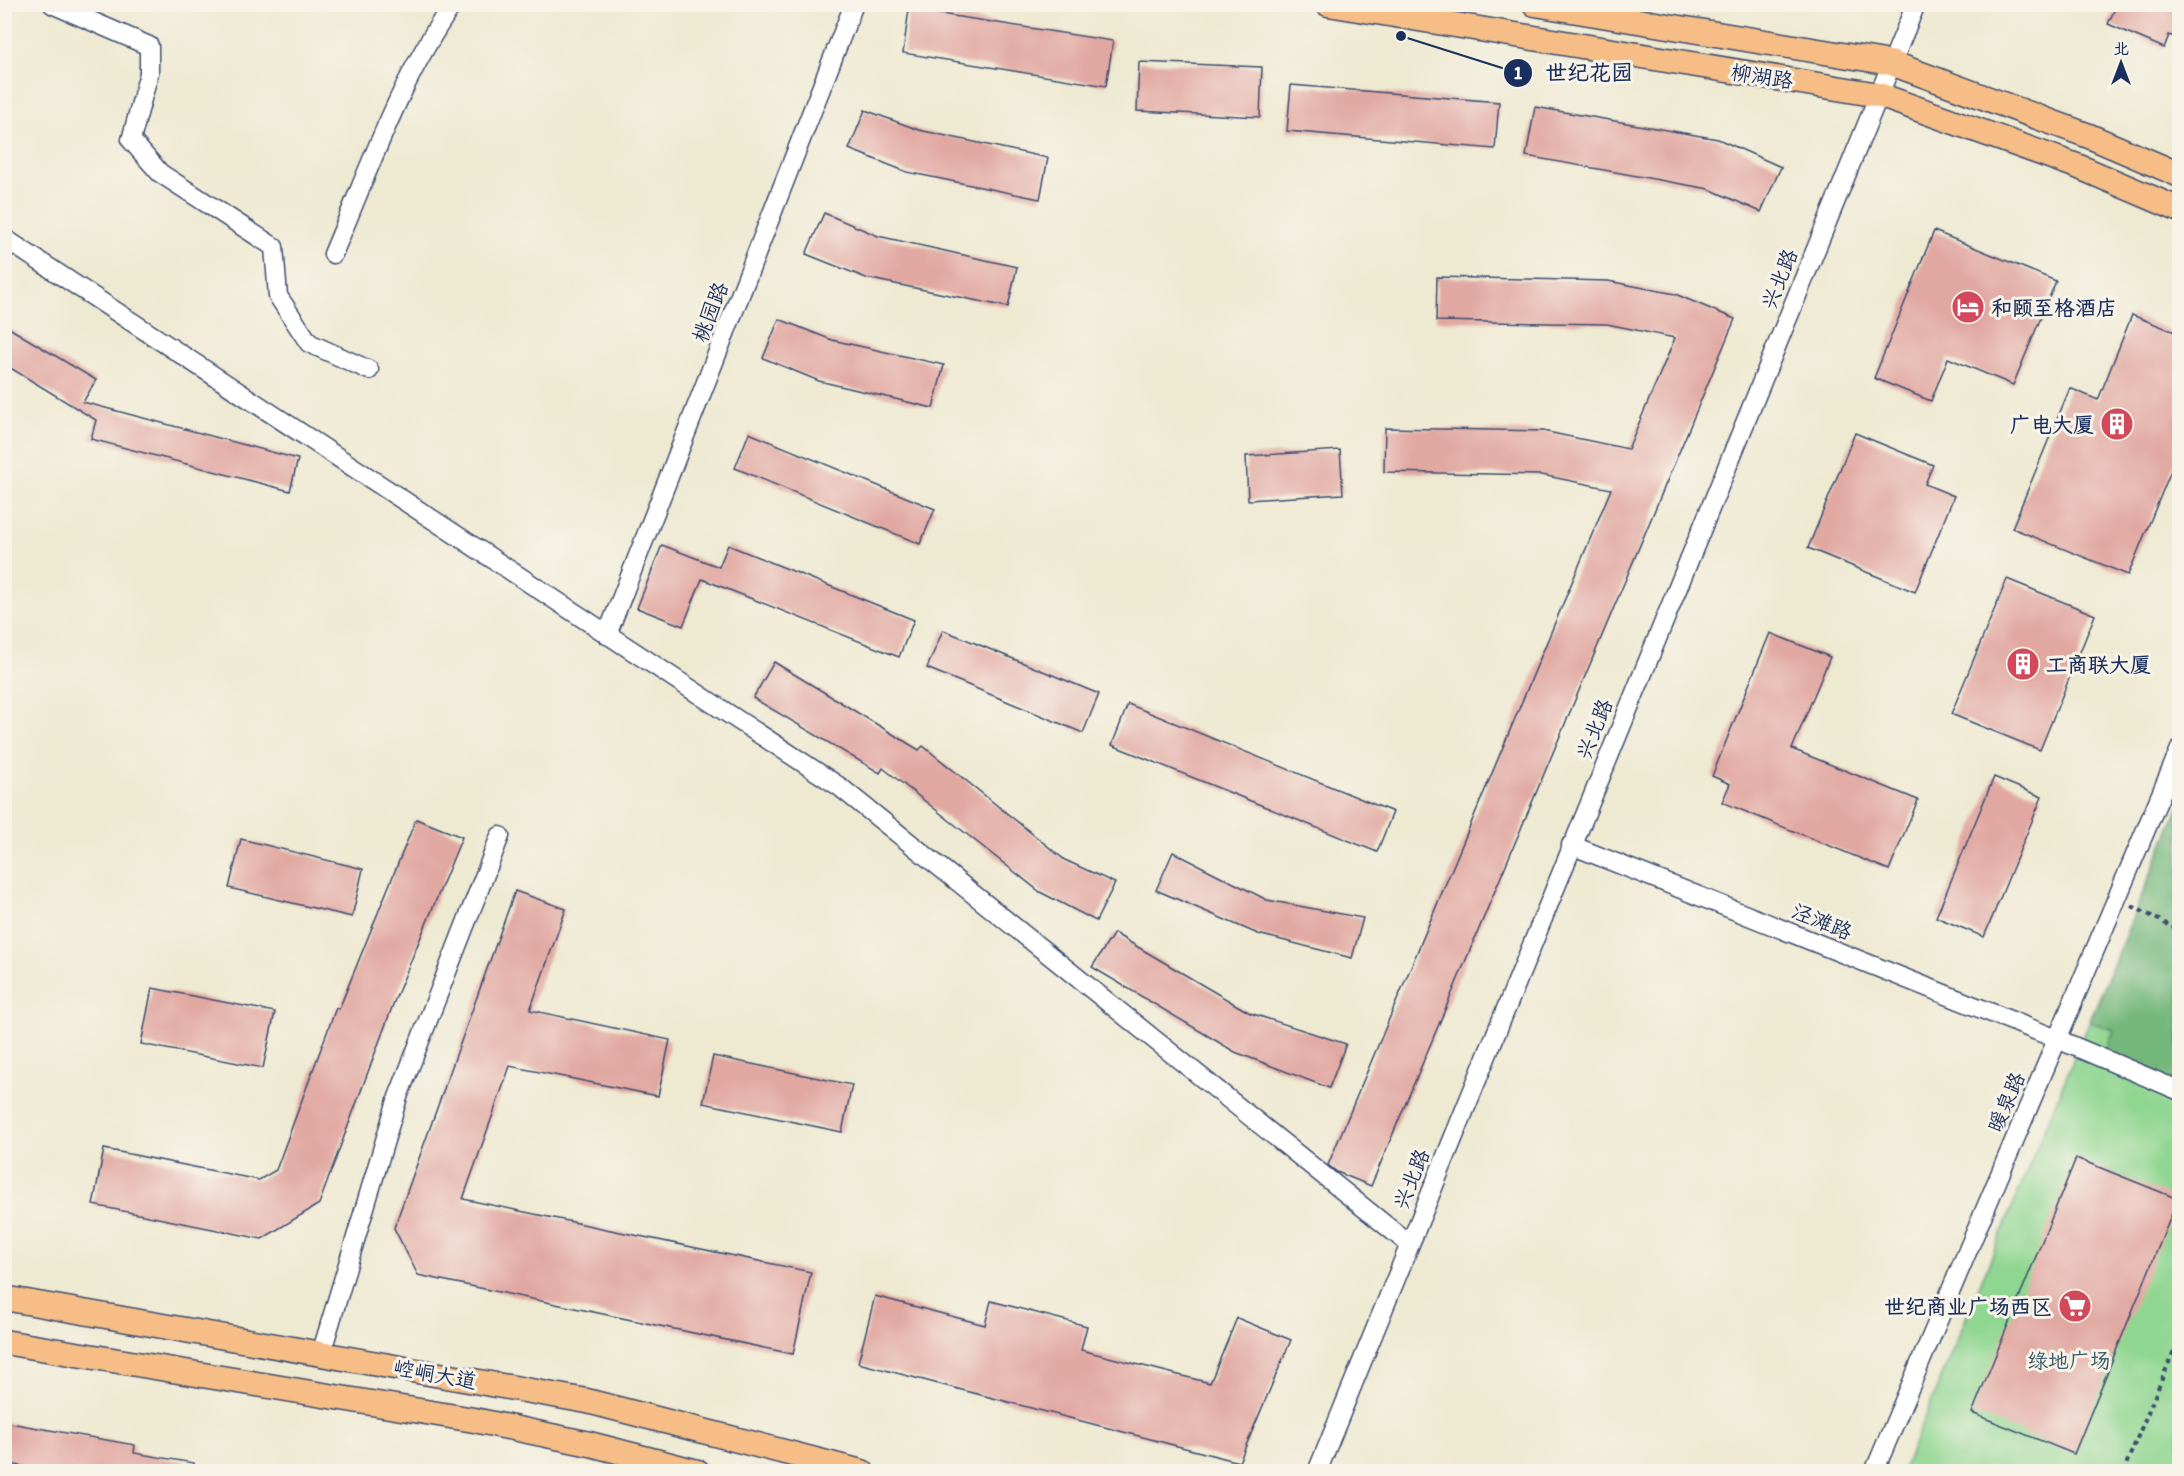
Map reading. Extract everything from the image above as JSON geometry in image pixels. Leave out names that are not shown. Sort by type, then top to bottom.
[{"type":"main road","name":"柳湖路","points":[[1328,4],[1879,95],[2077,166],[2180,210]]},
{"type":"main road","name":"柳湖路","points":[[1535,4],[1891,63],[2089,136],[2180,174]]},
{"type":"main road","name":"崆峒大道","points":[[4,1298],[587,1401],[855,1471]]},
{"type":"main road","name":"崆峒大道","points":[[4,1342],[474,1420],[590,1444],[698,1472]]},
{"type":"street","points":[[52,4],[150,46],[150,73],[131,140],[160,173],[274,247],[278,296],[309,343],[369,370]]},
{"type":"street","points":[[333,254],[392,117],[431,36],[453,4]]},
{"type":"street","name":"桃园路","points":[[607,635],[854,4]]},
{"type":"street","name":"兴北路","points":[[1317,1472],[1916,4]]},
{"type":"street","points":[[4,238],[840,787],[1409,1244]]},
{"type":"street","name":"暖泉路","points":[[1874,1472],[2180,749]]},
{"type":"street","points":[[321,1354],[398,1097],[500,836]]},
{"type":"street","name":"泾滩路","points":[[1571,845],[2057,1039],[2180,1091]]},
{"type":"path","points":[[2116,899],[2180,931]]},
{"type":"path","points":[[2180,1178],[2175,1188],[2180,1190]]},
{"type":"path","points":[[2123,1472],[2180,1336]]},
{"type":"path","points":[[2174,1350],[2180,1353]]},
{"type":"green space","name":"绿地广场","points":[[2179,806],[2179,1471],[1902,1472]]},
{"type":"green space","points":[[2179,806],[2179,1091],[2103,1058],[2114,1030],[2090,1022]]},
{"type":"building","points":[[2117,4],[2180,4],[2180,39],[2169,35],[2164,48],[2108,24]]},
{"type":"building","points":[[909,9],[1113,41],[1106,86],[903,53]]},
{"type":"building","points":[[1139,62],[1262,67],[1260,117],[1137,111]]},
{"type":"building","points":[[1291,85],[1499,102],[1495,149],[1287,131]]},
{"type":"building","points":[[1535,107],[1718,139],[1781,167],[1761,212],[1709,189],[1526,156]]},
{"type":"building","points":[[865,110],[919,130],[1048,158],[1040,199],[907,172],[849,149]]},
{"type":"building","points":[[824,213],[878,236],[1017,267],[1008,307],[866,278],[806,254]]},
{"type":"building","points":[[1934,231],[2056,281],[2013,385],[1948,358],[1931,401],[1874,378]]},
{"type":"building","points":[[1437,277],[1608,281],[1675,294],[1735,319],[1371,1186],[1337,1172],[1328,1165],[1611,489],[1542,475],[1384,472],[1385,428],[1543,431],[1628,449],[1675,338],[1607,324],[1436,321]]},
{"type":"building","name":"广电大厦","points":[[2132,315],[2180,334],[2180,449],[2128,575],[2012,528],[2070,388],[2098,400]]},
{"type":"building","points":[[779,319],[832,340],[944,365],[933,408],[819,381],[763,358]]},
{"type":"building","points":[[4,325],[96,380],[83,402],[298,459],[290,491],[91,439],[96,420],[4,364]]},
{"type":"building","points":[[749,433],[935,509],[920,544],[735,468]]},
{"type":"building","points":[[1855,433],[1933,465],[1925,484],[1954,496],[1915,592],[1808,548]]},
{"type":"building","points":[[1340,450],[1343,494],[1248,500],[1246,456]]},
{"type":"building","points":[[662,545],[719,567],[728,545],[914,620],[899,657],[702,579],[683,626],[637,608]]},
{"type":"building","name":"工商联大厦","points":[[2007,579],[2095,615],[2040,750],[1951,714]]},
{"type":"building","points":[[943,630],[1099,694],[1083,733],[927,668]]},
{"type":"building","points":[[1770,633],[1830,657],[1792,749],[1918,800],[1889,870],[1722,802],[1730,784],[1712,776]]},
{"type":"building","points":[[774,662],[919,750],[923,746],[1065,860],[1115,883],[1096,921],[1040,892],[883,768],[880,773],[753,698]]},
{"type":"building","points":[[1128,704],[1393,812],[1377,852],[1112,745]]},
{"type":"building","points":[[1994,777],[2042,797],[1984,937],[1936,917]]},
{"type":"building","points":[[416,819],[462,837],[394,1002],[319,1204],[262,1239],[93,1205],[104,1149],[259,1180],[276,1170],[336,1008],[339,1009]]},
{"type":"building","points":[[241,839],[363,869],[352,917],[229,888]]},
{"type":"building","points":[[1173,852],[1267,900],[1363,918],[1352,958],[1258,934],[1156,890]]},
{"type":"building","points":[[515,891],[566,909],[530,1010],[670,1040],[658,1096],[510,1066],[463,1199],[811,1272],[793,1354],[418,1275],[394,1228]]},
{"type":"building","points":[[1114,933],[1250,1013],[1346,1044],[1329,1088],[1235,1052],[1092,967]]},
{"type":"building","points":[[152,988],[275,1012],[263,1068],[141,1044]]},
{"type":"building","points":[[713,1056],[852,1085],[842,1132],[703,1103]]},
{"type":"building","name":"世纪商业广场西区","points":[[2076,1158],[2178,1199],[2074,1454],[1972,1413]]},
{"type":"building","points":[[875,1296],[985,1325],[991,1301],[1087,1326],[1081,1350],[1210,1383],[1237,1318],[1291,1340],[1239,1462],[858,1363]]},
{"type":"building","points":[[4,1422],[135,1445],[134,1453],[194,1463],[193,1472],[56,1472],[4,1463]]},
{"type":"place","name":"世纪花园","points":[[1401,36]]},
{"type":"place","name":"和颐至格酒店","points":[[1968,307]]},
{"type":"place","name":"广电大厦","points":[[2117,424]]},
{"type":"place","name":"工商联大厦","points":[[2023,664]]},
{"type":"place","name":"世纪商业广场西区","points":[[2075,1306]]}]
